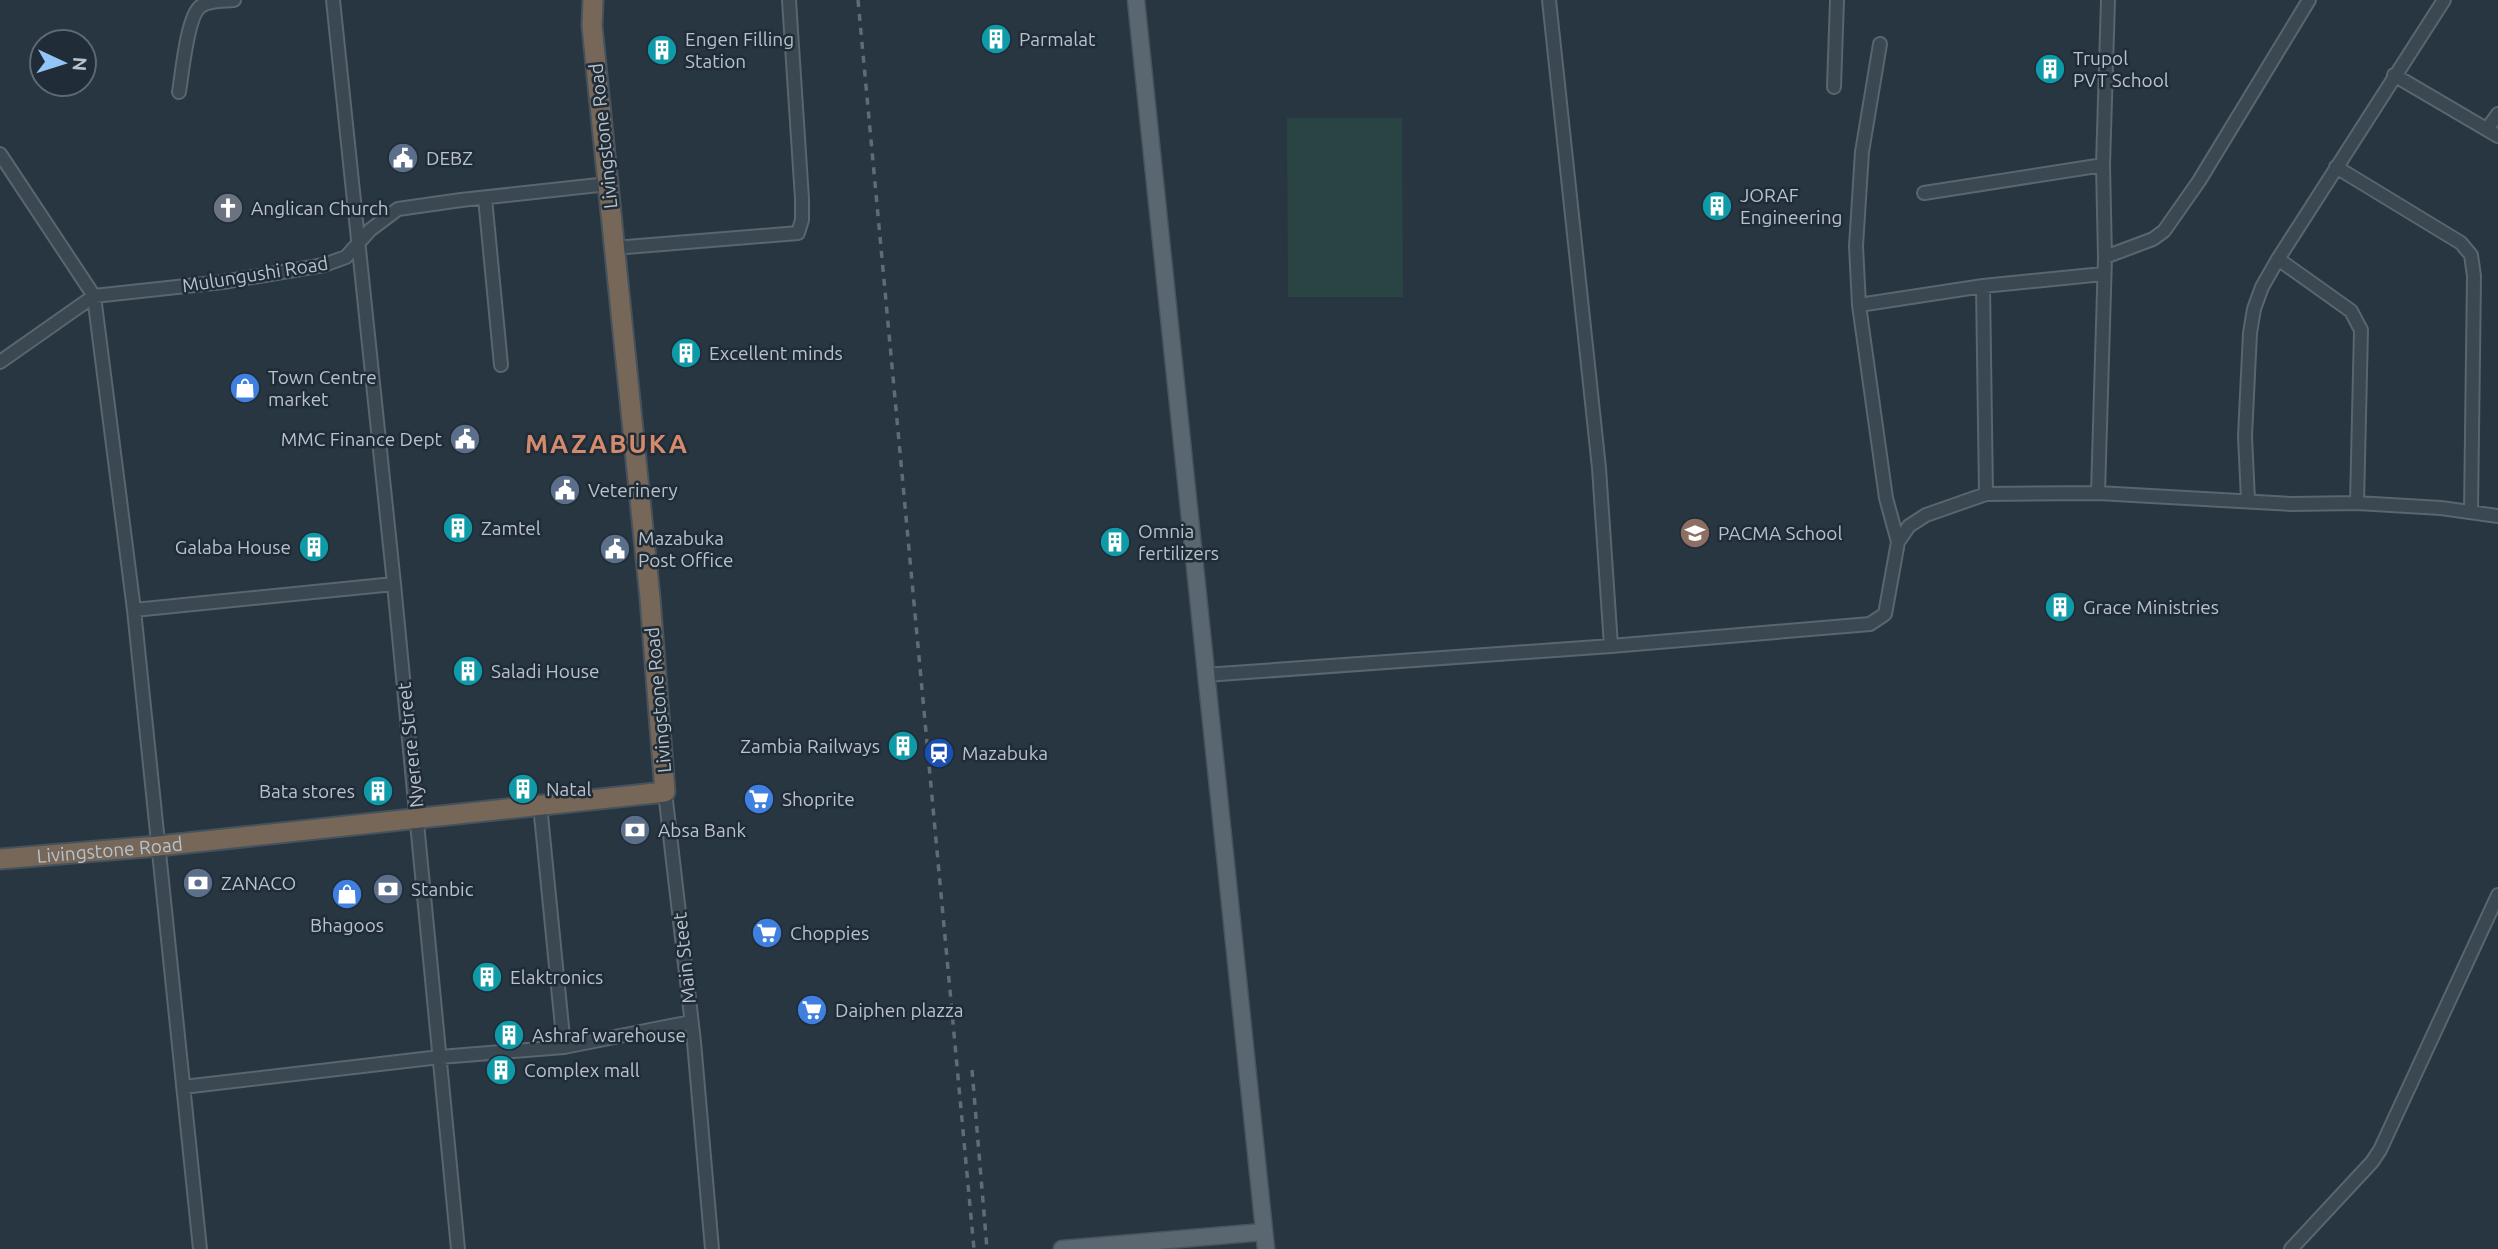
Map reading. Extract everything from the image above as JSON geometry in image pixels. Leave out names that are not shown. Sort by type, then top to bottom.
[{"type":"highway","name":"Livingstone Road","points":[[584,0],[592,26]]},
{"type":"highway","name":"Livingstone Road","points":[[0,859],[158,846],[665,792],[650,598],[592,26],[593,0]]},
{"type":"main road","points":[[1136,0],[1266,1249]]},
{"type":"main road","points":[[1062,1249],[1264,1232]]},
{"type":"street","points":[[179,92],[192,21],[197,8],[205,3],[234,0]]},
{"type":"street","name":"Nyerere Street","points":[[333,0],[360,241],[458,1249]]},
{"type":"street","points":[[614,248],[798,233],[802,220],[802,199],[789,0]]},
{"type":"street","points":[[1549,0],[1599,468],[1611,646]]},
{"type":"street","points":[[1834,87],[1837,0]]},
{"type":"street","points":[[2098,493],[2105,257],[2103,165],[2108,0]]},
{"type":"street","points":[[2248,500],[2245,436],[2250,333],[2254,309],[2278,259],[2444,0]]},
{"type":"street","points":[[2105,257],[2153,239],[2164,231],[2199,181],[2303,3]]},
{"type":"street","points":[[1205,675],[1611,646],[1870,624],[1885,614],[1898,542],[1886,498],[1859,305],[1855,229],[1861,152],[1880,44]]},
{"type":"street","points":[[2394,75],[2492,132],[2498,114]]},
{"type":"street","points":[[0,154],[94,296],[134,610],[200,1249]]},
{"type":"street","points":[[1924,193],[2103,165]]},
{"type":"street","points":[[2336,167],[2460,243],[2471,255],[2475,322],[2472,512]]},
{"type":"street","name":"Mulungushi Road","points":[[94,296],[223,282],[324,265],[346,257],[360,241],[398,209],[608,184]]},
{"type":"street","points":[[485,198],[501,365]]},
{"type":"street","points":[[2278,259],[2351,311],[2361,330],[2357,503]]},
{"type":"street","points":[[1859,305],[1983,286],[2103,274]]},
{"type":"street","points":[[1983,286],[1986,494]]},
{"type":"street","points":[[0,362],[94,296]]},
{"type":"street","points":[[1898,542],[1916,520],[1986,494],[2098,493],[2291,503],[2357,503],[2498,516]]},
{"type":"street","points":[[134,610],[394,584]]},
{"type":"street","name":"Main Steet","points":[[665,792],[691,1022],[712,1249]]},
{"type":"street","points":[[540,805],[564,1047]]},
{"type":"street","points":[[2291,1249],[2380,1150],[2498,895]]},
{"type":"street","points":[[183,1087],[440,1057],[564,1047],[691,1022]]},
{"type":"green space","points":[[1287,118],[1402,118],[1403,297],[1288,297]]},
{"type":"railway","points":[[858,0],[974,1249]]},
{"type":"railway","points":[[972,1070],[987,1249]]},
{"type":"place","name":"Parmalat","points":[[996,39]]},
{"type":"place","name":"Engen Filling Station","points":[[662,50]]},
{"type":"place","name":"Trupol PVT School","points":[[2050,69]]},
{"type":"place","name":"DEBZ","points":[[403,158]]},
{"type":"place","name":"JORAF Engineering","points":[[1717,206]]},
{"type":"place","name":"Anglican Church","points":[[228,208]]},
{"type":"place","name":"Excellent minds","points":[[686,353]]},
{"type":"place","name":"Town Centre market","points":[[245,388]]},
{"type":"place","name":"MMC Finance Dept","points":[[465,439]]},
{"type":"place","name":"Veterinery","points":[[565,490]]},
{"type":"place","name":"Zamtel","points":[[458,528]]},
{"type":"place","name":"PACMA School","points":[[1695,533]]},
{"type":"place","name":"Omnia fertilizers","points":[[1115,542]]},
{"type":"place","name":"Galaba House","points":[[314,547]]},
{"type":"place","name":"Mazabuka Post Office","points":[[615,549]]},
{"type":"place","name":"Grace Ministries","points":[[2060,607]]},
{"type":"place","name":"Saladi House","points":[[468,671]]},
{"type":"place","name":"Zambia Railways","points":[[903,746]]},
{"type":"place","name":"Mazabuka","points":[[939,753]]},
{"type":"place","name":"Natal","points":[[523,789]]},
{"type":"place","name":"Bata stores","points":[[378,791]]},
{"type":"place","name":"Shoprite","points":[[759,799]]},
{"type":"place","name":"Absa Bank","points":[[635,830]]},
{"type":"place","name":"ZANACO","points":[[198,883]]},
{"type":"place","name":"Stanbic","points":[[388,889]]},
{"type":"place","name":"Bhagoos","points":[[347,894]]},
{"type":"place","name":"Choppies","points":[[767,933]]},
{"type":"place","name":"Elaktronics","points":[[487,977]]},
{"type":"place","name":"Daiphen plazza","points":[[812,1010]]},
{"type":"place","name":"Ashraf warehouse","points":[[509,1035]]},
{"type":"place","name":"Complex mall","points":[[501,1070]]},
{"type":"district","name":"MAZABUKA","points":[[607,443]]}]
